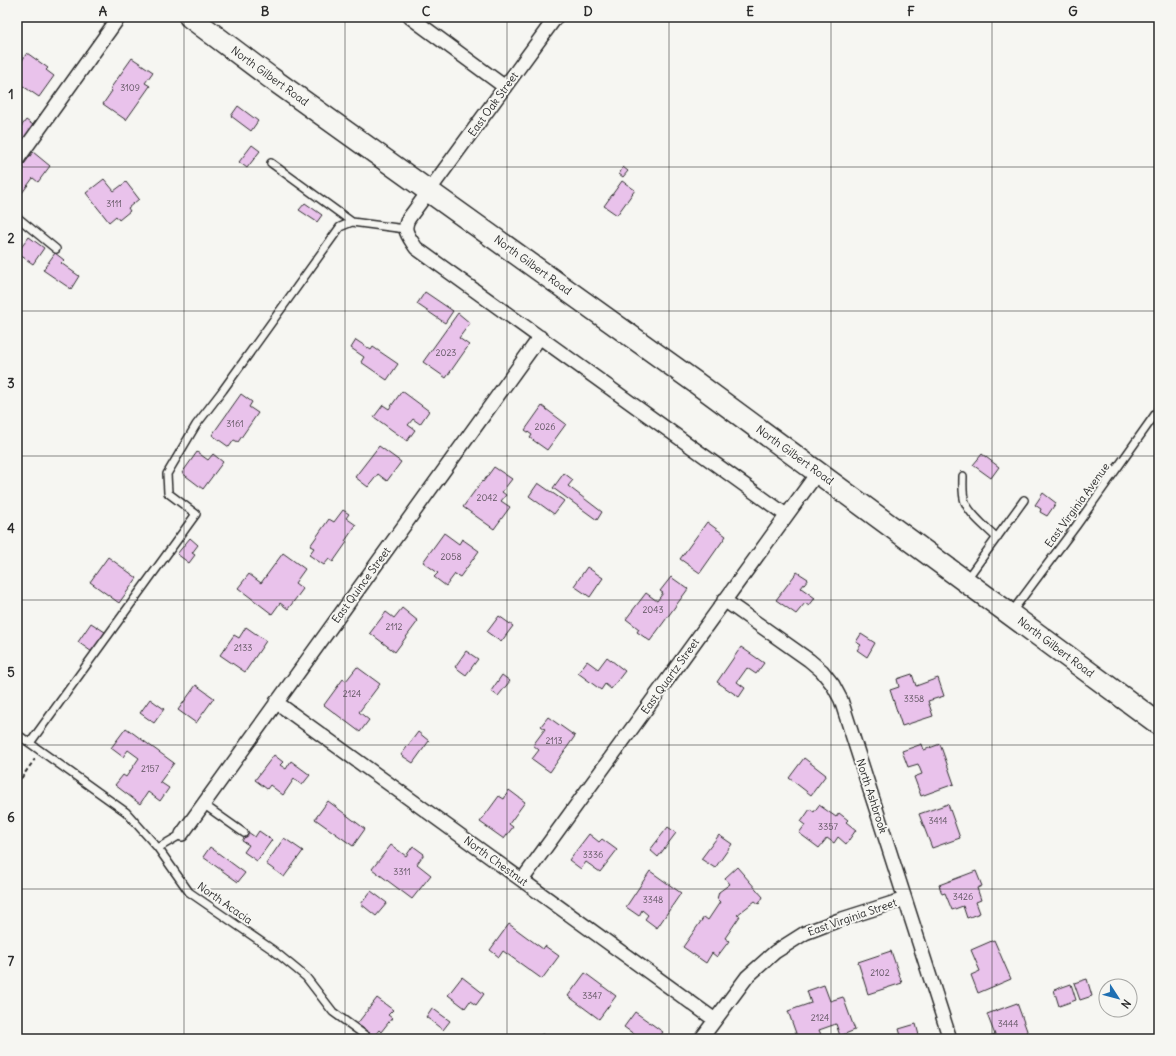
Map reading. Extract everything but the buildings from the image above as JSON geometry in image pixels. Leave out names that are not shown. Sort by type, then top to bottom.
[{"type":"main road","name":"North Gilbert Road","points":[[190,17],[271,78],[529,261],[966,580],[1159,724]]},
{"type":"street","points":[[17,160],[119,17]]},
{"type":"street","points":[[410,17],[505,87]]},
{"type":"street","name":"East Oak Street","points":[[429,191],[556,17]]},
{"type":"street","points":[[429,191],[406,222],[405,229],[416,248],[786,515]]},
{"type":"street","name":"East Quince Street","points":[[182,834],[540,337]]},
{"type":"street","name":"East Quartz Street","points":[[522,880],[818,472]]},
{"type":"street","name":"North Ashbrook","points":[[724,600],[809,660],[822,671],[833,685],[841,700],[950,1039]]},
{"type":"street","name":"North Chestnut","points":[[276,702],[715,1020]]},
{"type":"street","name":"East Virginia Street","points":[[701,1039],[747,977],[775,952],[805,933],[839,920],[905,899]]},
{"type":"lane","points":[[271,163],[352,222],[405,229]]},
{"type":"lane","points":[[17,217],[56,249]]},
{"type":"lane","points":[[30,743],[196,514],[168,492],[167,474],[196,425],[223,390],[340,227],[352,222]]},
{"type":"lane","name":"East Virginia Avenue","points":[[1011,614],[1159,409]]},
{"type":"lane","points":[[962,476],[965,503],[977,518],[997,538]]},
{"type":"lane","points":[[966,580],[1024,500]]},
{"type":"lane","name":"North Acacia","points":[[17,734],[126,812],[158,848],[189,892],[274,950],[306,977],[333,1012],[370,1039]]},
{"type":"lane","points":[[203,804],[244,833]]},
{"type":"lane","points":[[158,848],[182,834]]},
{"type":"path","points":[[17,784],[41,751]]}]
